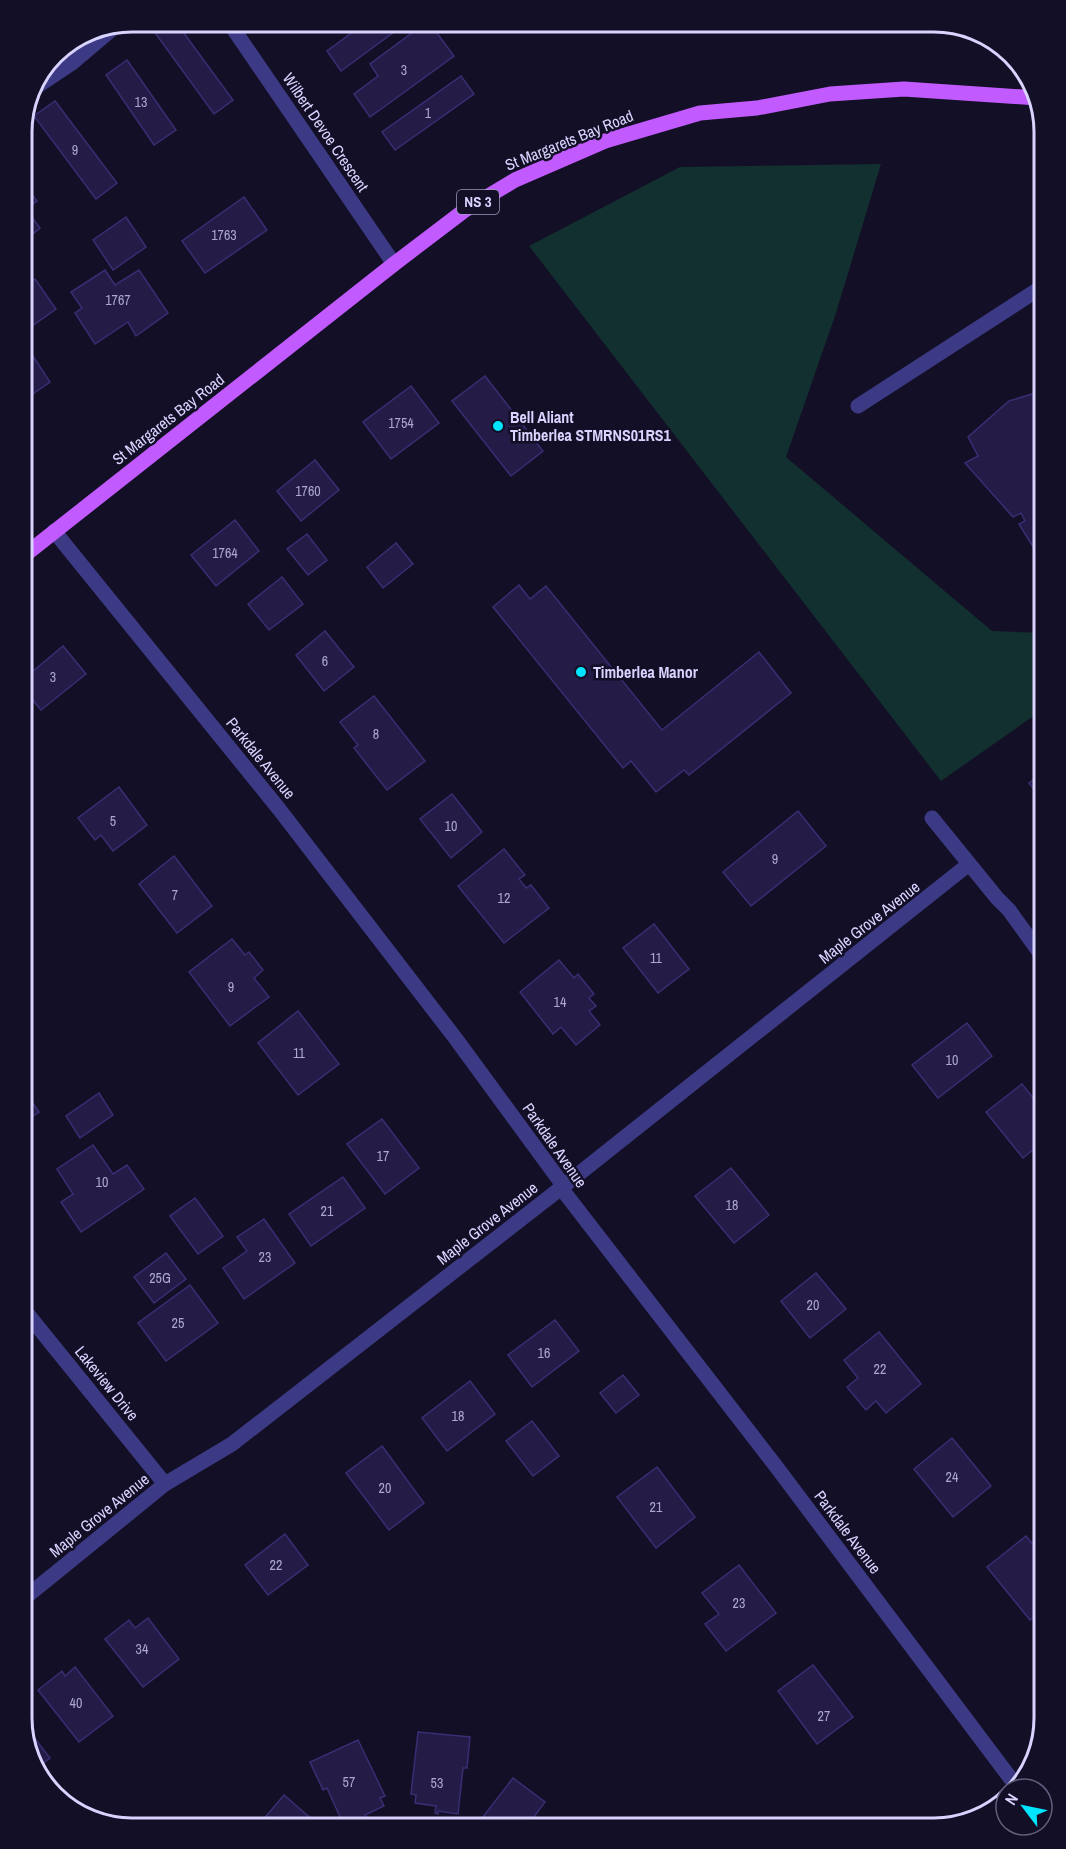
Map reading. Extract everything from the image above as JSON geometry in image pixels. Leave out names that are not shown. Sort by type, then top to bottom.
[{"type":"main road","name":"St Margarets Bay Road","points":[[32,549],[394,264],[465,210],[515,180],[605,141],[700,113],[757,108],[830,94],[904,89],[1028,97]]},
{"type":"street","name":"Wilbert Devoe Crescent","points":[[236,32],[394,264]]},
{"type":"street","points":[[46,81],[72,63],[105,35]]},
{"type":"street","points":[[858,406],[1034,292]]},
{"type":"street","name":"Parkdale Avenue","points":[[54,531],[279,809],[463,1049],[560,1181],[561,1188],[775,1465],[1009,1777]]},
{"type":"street","points":[[932,818],[1009,910],[1034,945]]},
{"type":"street","name":"Maple Grove Avenue","points":[[32,1592],[165,1484],[232,1444],[561,1188],[969,864]]},
{"type":"street","name":"Lakeview Drive","points":[[32,1320],[165,1484]]},
{"type":"green space","points":[[881,164],[836,313],[786,457],[992,631],[1034,633],[1034,716],[941,781],[529,246],[680,167]]},
{"type":"building","points":[[154,32],[183,32],[233,100],[214,114]]},
{"type":"building","points":[[353,32],[394,32],[341,71],[327,51]]},
{"type":"building","points":[[413,32],[436,32],[454,56],[370,117],[354,94],[378,76],[370,64]]},
{"type":"building","points":[[127,60],[176,130],[154,145],[106,75]]},
{"type":"building","points":[[461,76],[474,94],[395,150],[382,132]]},
{"type":"building","points":[[55,101],[117,183],[96,199],[34,116]]},
{"type":"building","points":[[32,195],[37,201],[32,205]]},
{"type":"building","points":[[244,197],[267,230],[205,273],[182,241]]},
{"type":"building","points":[[32,217],[40,228],[32,235]]},
{"type":"building","points":[[126,217],[146,247],[113,270],[93,240]]},
{"type":"building","points":[[105,270],[115,285],[139,270],[168,313],[136,336],[128,322],[95,344],[75,313],[82,308],[71,292]]},
{"type":"building","points":[[35,279],[56,309],[32,326],[32,281]]},
{"type":"building","points":[[32,355],[50,382],[32,394]]},
{"type":"building","name":"Bell Aliant Timberlea STMRNS01RS1","points":[[485,376],[543,451],[511,476],[452,401]]},
{"type":"building","points":[[411,386],[439,423],[391,459],[363,422]]},
{"type":"building","points":[[1034,393],[1034,548],[1019,524],[1025,521],[1021,513],[1013,517],[965,463],[978,456],[968,437],[1009,401]]},
{"type":"building","points":[[315,460],[339,490],[301,521],[277,491]]},
{"type":"building","points":[[235,520],[259,551],[216,586],[191,555]]},
{"type":"building","points":[[307,534],[327,560],[308,575],[287,549]]},
{"type":"building","points":[[396,543],[413,564],[383,588],[367,567]]},
{"type":"building","points":[[282,577],[303,604],[269,630],[248,604]]},
{"type":"building","name":"Timberlea Manor","points":[[519,585],[530,599],[546,586],[662,730],[759,652],[791,693],[689,775],[684,770],[656,792],[631,761],[623,768],[493,607]]},
{"type":"building","points":[[325,631],[354,667],[324,691],[296,655]]},
{"type":"building","points":[[63,646],[86,674],[41,710],[32,699],[32,672]]},
{"type":"building","points":[[374,696],[425,761],[387,790],[354,748],[358,745],[340,722]]},
{"type":"building","points":[[1034,779],[1034,789],[1029,783]]},
{"type":"building","points":[[119,787],[147,825],[113,851],[101,835],[95,840],[78,818]]},
{"type":"building","points":[[452,794],[482,832],[451,858],[420,819]]},
{"type":"building","points":[[798,811],[826,846],[751,906],[723,872]]},
{"type":"building","points":[[504,849],[525,875],[519,879],[526,888],[531,885],[549,908],[504,943],[458,886]]},
{"type":"building","points":[[174,856],[212,906],[177,933],[139,884]]},
{"type":"building","points":[[654,924],[689,969],[658,993],[623,948]]},
{"type":"building","points":[[232,939],[245,955],[249,952],[263,970],[254,978],[269,997],[230,1026],[189,972]]},
{"type":"building","points":[[559,960],[574,978],[578,974],[594,994],[589,998],[596,1006],[589,1011],[600,1025],[576,1045],[561,1027],[553,1034],[520,992]]},
{"type":"building","points":[[298,1011],[339,1064],[298,1095],[258,1043]]},
{"type":"building","points":[[967,1023],[992,1056],[938,1098],[912,1065]]},
{"type":"building","points":[[1022,1084],[1034,1099],[1034,1149],[1023,1158],[986,1112]]},
{"type":"building","points":[[99,1093],[113,1115],[80,1138],[66,1116]]},
{"type":"building","points":[[32,1102],[39,1112],[32,1117]]},
{"type":"building","points":[[382,1119],[419,1168],[385,1194],[347,1144]]},
{"type":"building","points":[[93,1145],[113,1174],[127,1165],[144,1189],[81,1232],[61,1202],[73,1194],[57,1169]]},
{"type":"building","points":[[731,1168],[769,1215],[734,1243],[695,1196]]},
{"type":"building","points":[[343,1177],[365,1208],[311,1246],[289,1214]]},
{"type":"building","points":[[195,1198],[223,1236],[198,1254],[170,1216]]},
{"type":"building","points":[[264,1219],[295,1263],[244,1299],[223,1268],[247,1251],[237,1237]]},
{"type":"building","points":[[166,1253],[186,1279],[154,1303],[134,1277]]},
{"type":"building","points":[[816,1273],[846,1309],[810,1338],[781,1301]]},
{"type":"building","points":[[190,1285],[218,1323],[166,1361],[138,1323]]},
{"type":"building","points":[[555,1320],[579,1351],[532,1387],[508,1355]]},
{"type":"building","points":[[879,1332],[921,1384],[886,1413],[876,1401],[866,1410],[847,1387],[858,1378],[844,1360]]},
{"type":"building","points":[[623,1375],[639,1395],[616,1413],[600,1393]]},
{"type":"building","points":[[470,1381],[495,1414],[447,1451],[422,1418]]},
{"type":"building","points":[[532,1421],[559,1456],[533,1476],[506,1441]]},
{"type":"building","points":[[952,1438],[991,1486],[953,1517],[914,1469]]},
{"type":"building","points":[[382,1446],[424,1503],[389,1530],[346,1473]]},
{"type":"building","points":[[657,1467],[695,1517],[656,1548],[617,1497]]},
{"type":"building","points":[[285,1534],[308,1565],[268,1595],[245,1565]]},
{"type":"building","points":[[1026,1536],[1034,1546],[1034,1617],[1030,1620],[987,1567]]},
{"type":"building","points":[[739,1565],[776,1613],[726,1651],[705,1624],[719,1614],[702,1593]]},
{"type":"building","points":[[148,1618],[179,1659],[143,1687],[105,1639],[129,1620],[135,1628]]},
{"type":"building","points":[[813,1665],[853,1717],[817,1744],[778,1691]]},
{"type":"building","points":[[75,1667],[113,1716],[79,1742],[38,1690],[62,1671],[65,1676]]},
{"type":"building","points":[[418,1732],[470,1737],[467,1768],[463,1768],[458,1814],[438,1811],[438,1814],[435,1813],[436,1806],[415,1803],[416,1795],[411,1794]]},
{"type":"building","points":[[33,1736],[50,1758],[43,1763]]},
{"type":"building","points":[[358,1740],[385,1796],[380,1798],[384,1806],[365,1815],[366,1817],[340,1817],[327,1788],[323,1790],[310,1762]]},
{"type":"building","points":[[513,1778],[545,1802],[534,1818],[483,1817]]},
{"type":"building","points":[[284,1795],[310,1817],[265,1817]]},
{"type":"place","name":"Bell Aliant Timberlea STMRNS01RS1","points":[[498,426]]},
{"type":"place","name":"Timberlea Manor","points":[[581,672]]}]
